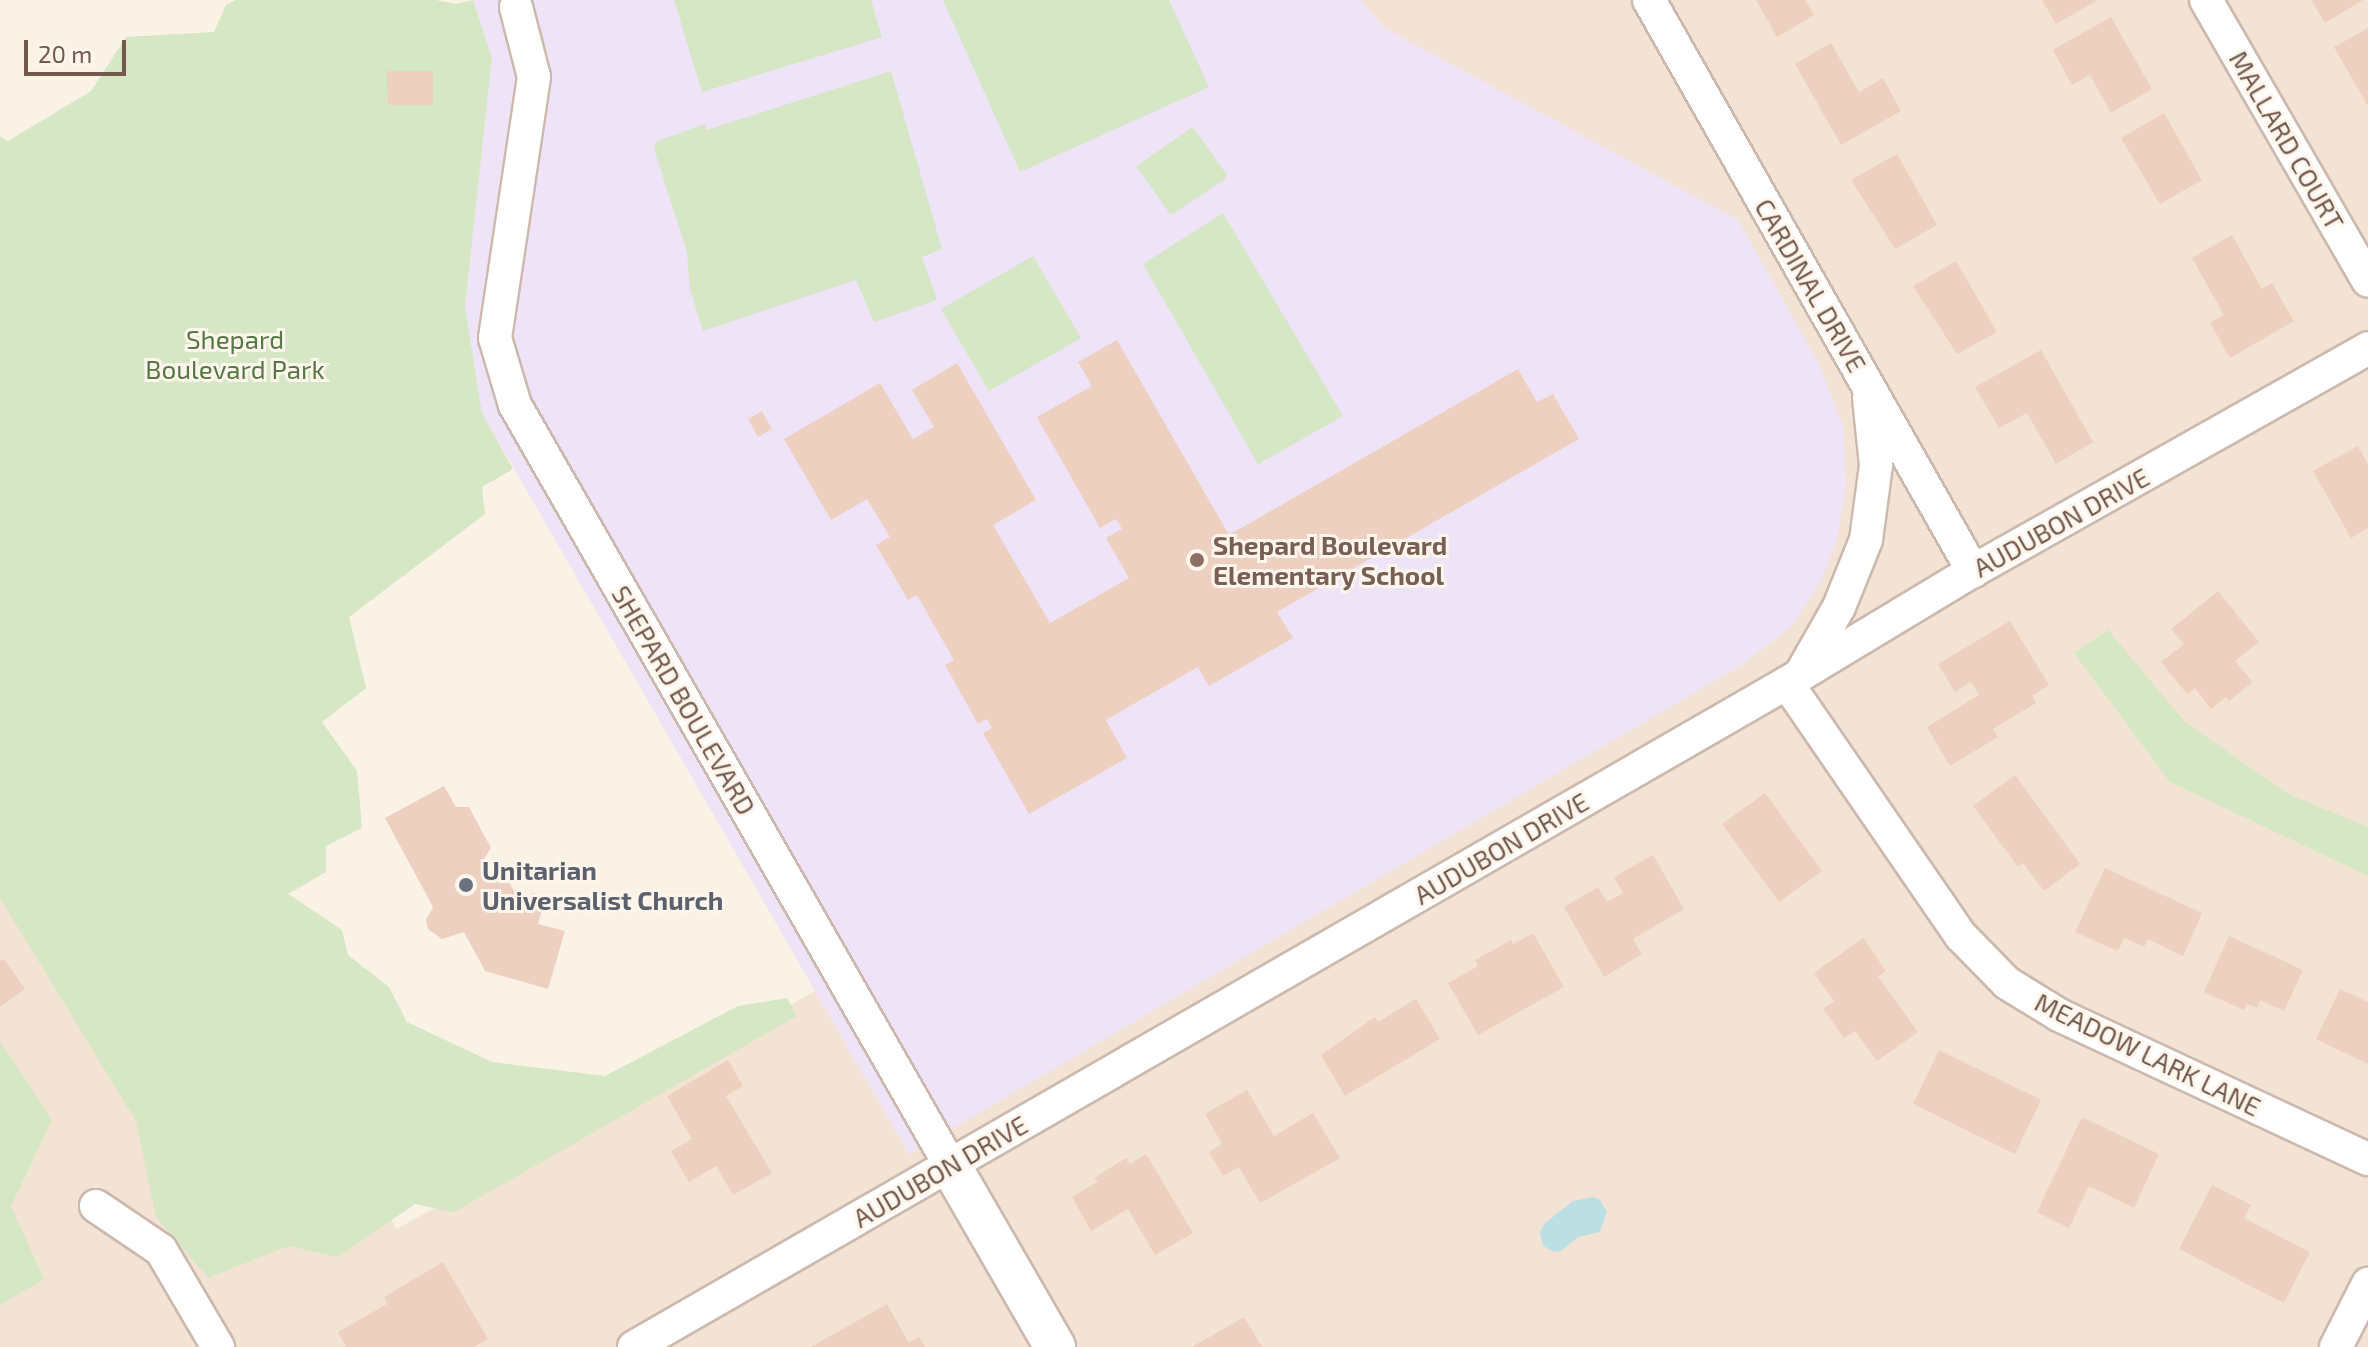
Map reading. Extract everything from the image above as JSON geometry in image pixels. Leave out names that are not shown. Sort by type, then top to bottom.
[{"type":"street","name":"CARDINAL DRIVE","points":[[1649,0],[1973,571]]},
{"type":"street","name":"MALLARD COURT","points":[[2206,0],[2368,281]]},
{"type":"street","name":"SHEPARD BOULEVARD","points":[[516,7],[534,77],[495,338],[515,405],[1055,1347]]},
{"type":"street","name":"AUDUBON DRIVE","points":[[634,1347],[1794,679],[1973,571],[2368,348]]},
{"type":"street","points":[[1794,679],[1839,607],[1866,540],[1876,465],[1867,383]]},
{"type":"street","name":"MEADOW LARK LANE","points":[[1794,679],[1961,936],[2007,983],[2059,1015],[2368,1159]]},
{"type":"street","points":[[96,1206],[161,1250],[218,1347]]},
{"type":"street","points":[[2336,1347],[2368,1284]]},
{"type":"shaded area","name":"Shepard Boulevard Elementary School","points":[[473,0],[1360,0],[1385,28],[1738,220],[1820,366],[1843,426],[1846,484],[1838,536],[1820,583],[1791,627],[1740,666],[909,1154],[482,413],[465,307],[492,58]]},
{"type":"shaded area","points":[[1360,0],[2368,0],[2368,1347],[0,1347],[0,753],[98,699],[397,1229],[815,991],[909,1154],[1385,28]]},
{"type":"green space","name":"Shepard Boulevard Park","points":[[236,0],[436,0],[456,4],[473,0],[492,58],[465,307],[482,413],[513,469],[482,487],[485,514],[349,617],[366,688],[322,722],[357,771],[362,828],[326,846],[326,872],[288,894],[342,930],[348,955],[389,987],[407,1022],[492,1062],[605,1076],[738,1006],[787,998],[797,1016],[454,1212],[415,1204],[338,1257],[289,1246],[208,1278],[156,1217],[136,1121],[0,898],[0,136],[8,141],[91,91],[126,37],[214,32],[226,5]]},
{"type":"green space","points":[[674,0],[871,0],[882,37],[702,92]]},
{"type":"green space","points":[[943,0],[1169,0],[1209,87],[1020,172]]},
{"type":"green space","points":[[891,71],[942,249],[922,257],[937,300],[874,322],[856,280],[703,331],[690,289],[687,252],[654,149],[657,141],[705,124],[707,130]]},
{"type":"green space","points":[[1193,127],[1227,175],[1171,215],[1136,166]]},
{"type":"green space","points":[[1223,213],[1343,416],[1258,464],[1143,264]]},
{"type":"green space","points":[[1033,256],[1081,338],[989,391],[941,309]]},
{"type":"green space","points":[[2108,630],[2185,722],[2288,794],[2368,827],[2368,876],[2170,782],[2074,653]]},
{"type":"green space","points":[[0,1041],[52,1120],[11,1206],[44,1279],[0,1305]]},
{"type":"water","points":[[1593,1197],[1600,1200],[1607,1212],[1600,1232],[1578,1237],[1561,1251],[1554,1252],[1543,1246],[1540,1232],[1545,1223],[1573,1201]]},
{"type":"building","points":[[1756,0],[1805,0],[1814,15],[1777,37]]},
{"type":"building","points":[[2042,0],[2098,0],[2056,24]]},
{"type":"building","points":[[2311,0],[2363,0],[2325,23]]},
{"type":"building","points":[[2111,17],[2152,89],[2111,113],[2090,75],[2072,85],[2053,50]]},
{"type":"building","points":[[2368,28],[2368,106],[2334,47]]},
{"type":"building","points":[[1831,43],[1859,92],[1883,78],[1901,111],[1841,145],[1795,64]]},
{"type":"building","points":[[387,71],[433,71],[433,105],[388,105]]},
{"type":"building","points":[[2164,113],[2202,180],[2160,204],[2121,138]]},
{"type":"building","points":[[1897,154],[1937,225],[1895,249],[1851,180]]},
{"type":"building","points":[[2232,235],[2262,289],[2272,283],[2294,321],[2230,358],[2210,323],[2224,315],[2192,258]]},
{"type":"building","points":[[1956,261],[1997,332],[1957,354],[1913,286]]},
{"type":"building","name":"Shepard Boulevard Elementary School","points":[[1117,340],[1229,535],[1518,369],[1537,402],[1553,394],[1579,439],[1277,612],[1293,638],[1209,686],[1198,667],[1106,720],[1127,758],[1029,814],[983,733],[992,728],[987,719],[978,724],[945,665],[954,660],[917,595],[908,600],[876,545],[890,537],[867,499],[831,520],[784,439],[880,383],[913,439],[934,427],[912,390],[957,363],[1036,500],[993,525],[1050,623],[1129,578],[1106,538],[1122,529],[1116,519],[1100,528],[1037,417],[1092,386],[1078,362]]},
{"type":"building","points":[[2041,350],[2093,442],[2056,464],[2027,413],[1999,428],[1975,387]]},
{"type":"building","points":[[762,411],[772,429],[758,437],[748,419]]},
{"type":"building","points":[[2358,446],[2368,464],[2368,528],[2351,538],[2313,471]]},
{"type":"building","points":[[2218,591],[2259,642],[2235,661],[2253,682],[2229,701],[2226,697],[2211,709],[2195,688],[2187,694],[2161,662],[2184,644],[2171,629]]},
{"type":"building","points":[[2010,621],[2049,685],[2032,696],[2036,703],[1993,729],[1998,737],[1950,766],[1927,727],[1979,695],[1971,682],[1955,692],[1938,664]]},
{"type":"building","points":[[2015,775],[2080,864],[2044,891],[2023,863],[2018,867],[1973,806]]},
{"type":"building","name":"Unitarian Universalist Church","points":[[444,786],[456,807],[469,807],[491,848],[484,859],[494,878],[504,873],[519,900],[533,893],[541,895],[544,904],[538,924],[565,931],[548,989],[485,971],[464,932],[442,939],[428,929],[426,920],[433,907],[385,818]]},
{"type":"building","points":[[1765,793],[1822,871],[1779,902],[1722,824]]},
{"type":"building","points":[[1653,855],[1684,909],[1633,939],[1642,954],[1604,977],[1564,907],[1598,887],[1607,902],[1623,893],[1614,877]]},
{"type":"building","points":[[2105,868],[2202,913],[2183,956],[2148,939],[2144,947],[2124,938],[2118,951],[2075,932]]},
{"type":"building","points":[[1533,933],[1564,987],[1478,1035],[1448,983],[1478,966],[1475,960],[1511,940],[1513,944]]},
{"type":"building","points":[[2229,936],[2303,970],[2284,1011],[2260,1000],[2257,1008],[2247,1004],[2244,1010],[2204,992]]},
{"type":"building","points":[[1863,938],[1886,971],[1878,976],[1918,1032],[1877,1061],[1855,1031],[1844,1038],[1823,1009],[1834,1001],[1814,973]]},
{"type":"building","points":[[4,959],[25,989],[0,1007],[0,961]]},
{"type":"building","points":[[2340,989],[2368,1002],[2368,1064],[2316,1039]]},
{"type":"building","points":[[1416,999],[1440,1039],[1345,1096],[1321,1055],[1375,1017],[1378,1022]]},
{"type":"building","points":[[1939,1050],[2041,1100],[2015,1154],[1913,1104]]},
{"type":"building","points":[[728,1060],[743,1086],[726,1096],[772,1173],[733,1195],[716,1166],[689,1182],[671,1151],[692,1139],[667,1096]]},
{"type":"building","points":[[1247,1090],[1274,1136],[1313,1113],[1340,1158],[1260,1203],[1239,1167],[1223,1176],[1209,1152],[1222,1144],[1205,1114]]},
{"type":"building","points":[[2082,1117],[2159,1154],[2134,1208],[2089,1186],[2069,1228],[2037,1212]]},
{"type":"building","points":[[1146,1154],[1193,1233],[1155,1255],[1128,1209],[1091,1231],[1072,1197],[1098,1182],[1094,1178],[1126,1158],[1130,1164]]},
{"type":"building","points":[[2212,1185],[2251,1205],[2244,1218],[2310,1252],[2284,1303],[2179,1249]]},
{"type":"building","points":[[443,1262],[488,1339],[474,1347],[346,1347],[338,1332],[387,1304],[384,1297]]},
{"type":"building","points":[[887,1304],[909,1343],[919,1337],[925,1347],[811,1347]]},
{"type":"building","points":[[1244,1317],[1262,1347],[1192,1347]]},
{"type":"place","name":"Shepard Boulevard Elementary School","points":[[1197,560]]},
{"type":"place","name":"Unitarian Universalist Church","points":[[466,885]]}]
